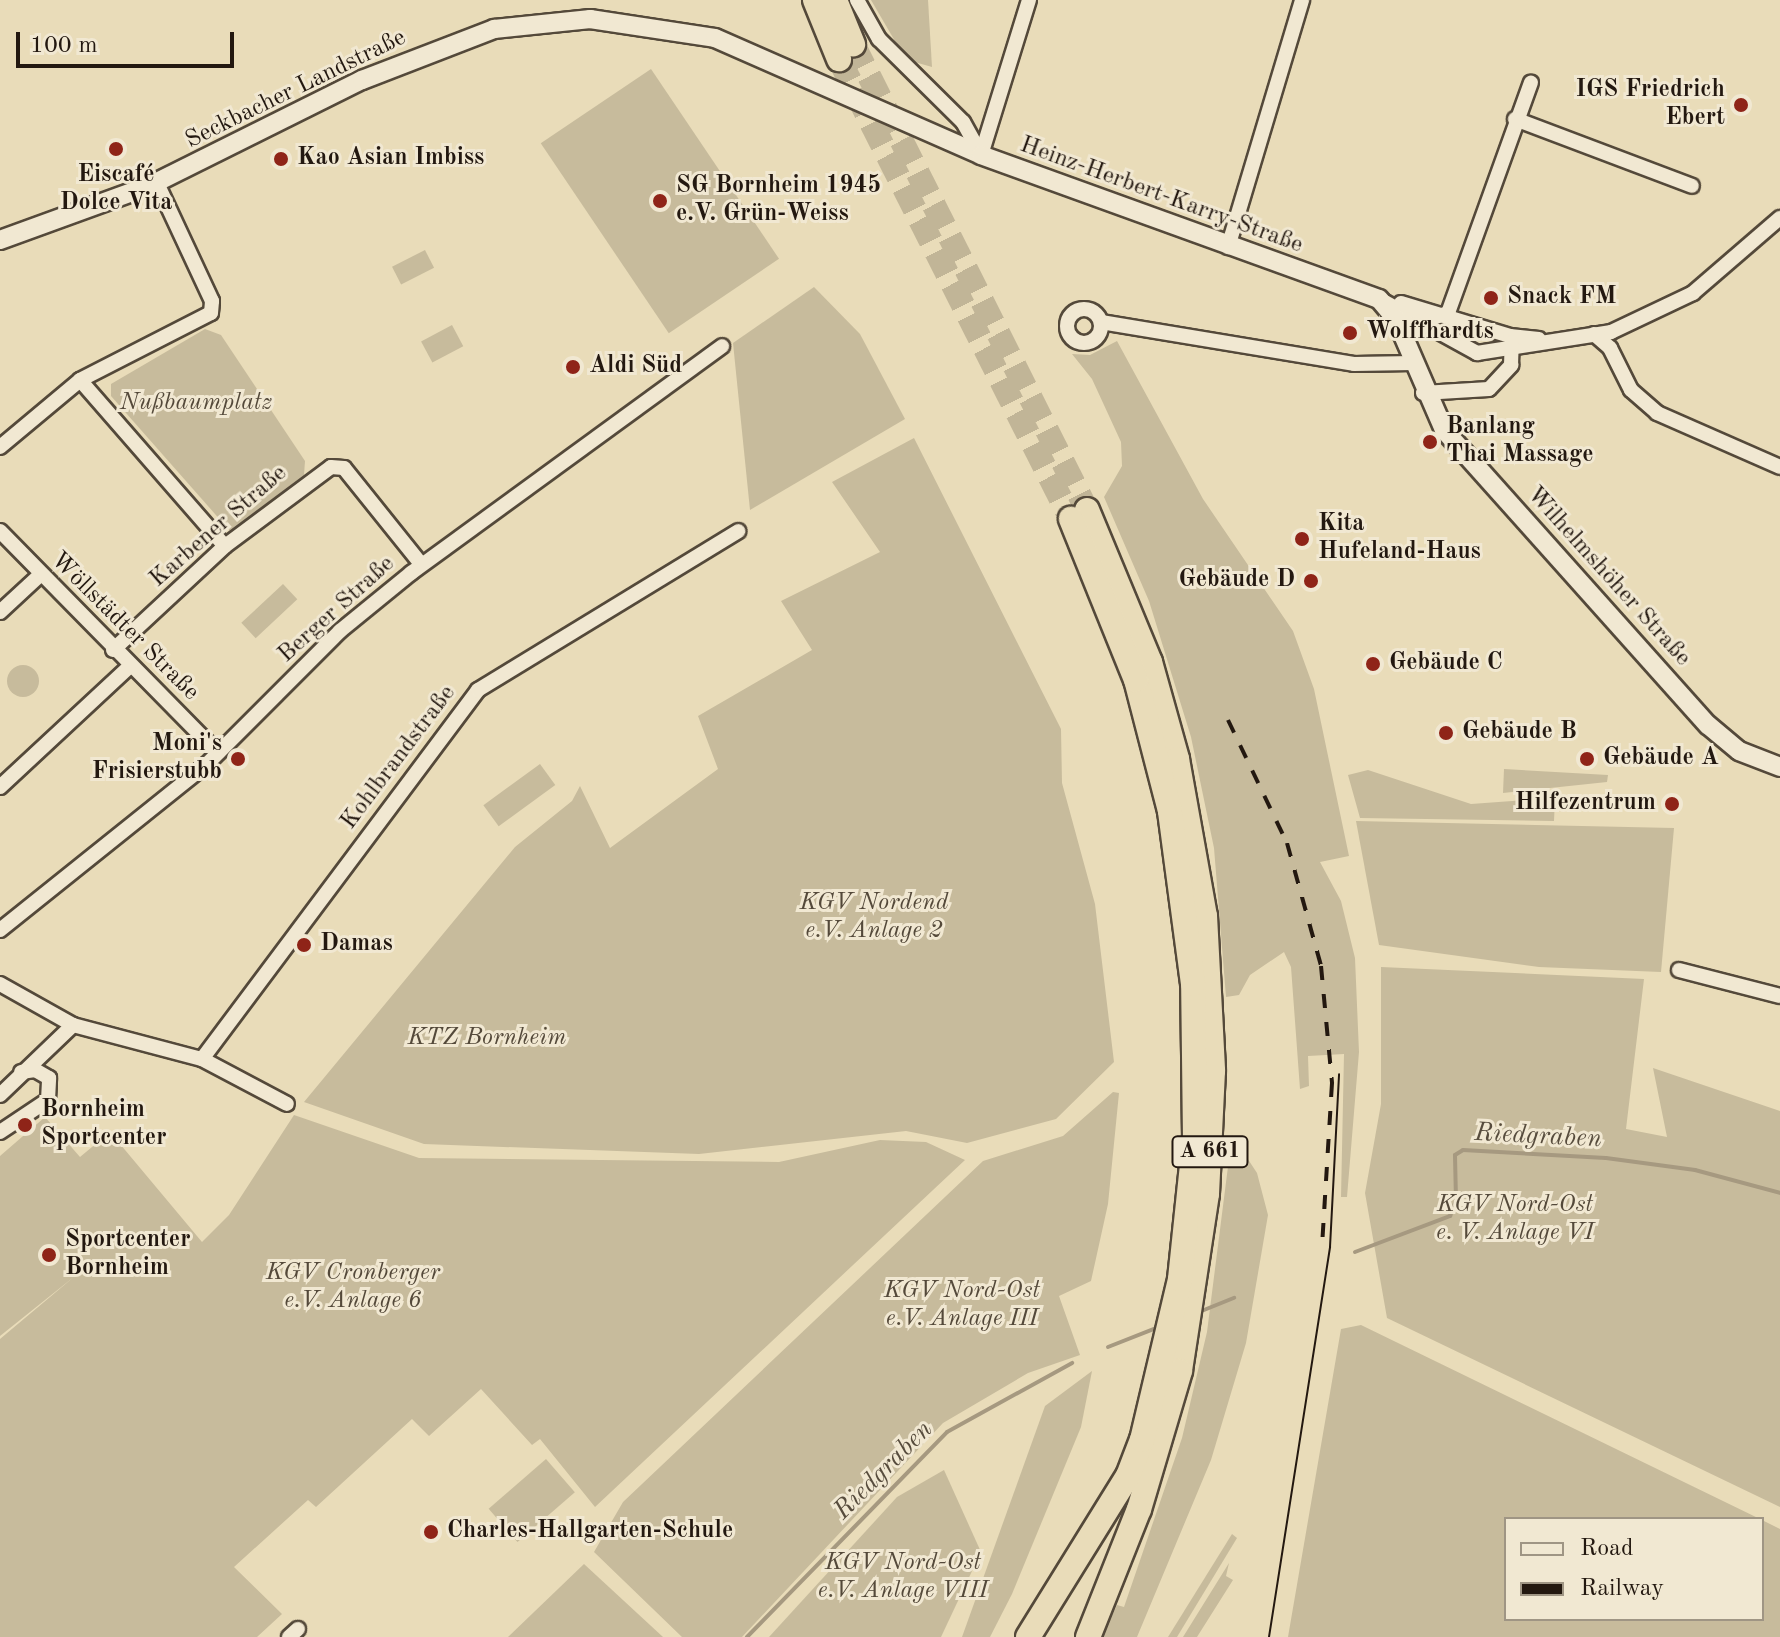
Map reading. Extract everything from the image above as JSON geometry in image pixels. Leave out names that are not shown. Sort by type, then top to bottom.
[{"type":"highway","points":[[815,0],[846,51],[835,0]]},
{"type":"highway","name":"A 661","points":[[1079,514],[1149,720],[1188,857],[1195,1137],[1180,1279],[1151,1442],[1088,1637]]},
{"type":"highway","name":"A 661","points":[[1028,1637],[1151,1442]]},
{"type":"main road","name":"Seckbacher Landstraße","points":[[0,240],[157,183],[362,80],[494,29],[601,19],[715,38]]},
{"type":"main road","name":"Heinz-Herbert-Karry-Straße","points":[[715,38],[981,155],[1228,247],[1379,299]]},
{"type":"main road","points":[[1379,299],[1405,342],[1423,393]]},
{"type":"main road","name":"Wilhelmshöher Straße","points":[[1423,393],[1444,430],[1708,725],[1739,751],[1780,767]]},
{"type":"street","points":[[857,0],[879,39],[963,122],[981,155]]},
{"type":"street","points":[[981,155],[1029,0]]},
{"type":"street","points":[[1228,247],[1302,0]]},
{"type":"street","points":[[1448,313],[1515,119],[1531,82]]},
{"type":"street","points":[[1515,119],[1692,186]]},
{"type":"street","points":[[0,447],[80,380],[211,313],[212,301],[157,183]]},
{"type":"street","points":[[1379,299],[1425,321],[1477,353],[1512,343],[1594,334],[1693,293],[1780,218]]},
{"type":"street","points":[[1379,299],[1448,313],[1512,343]]},
{"type":"street","points":[[1405,342],[1407,329],[1448,313]]},
{"type":"street","points":[[1101,322],[1354,364],[1413,363]]},
{"type":"street","points":[[1594,334],[1646,405],[1697,435],[1780,467]]},
{"type":"street","points":[[1423,393],[1489,389],[1506,375],[1512,343]]},
{"type":"street","name":"Berger Straße","points":[[0,930],[218,753],[340,631],[421,564],[722,346]]},
{"type":"street","points":[[80,380],[225,546]]},
{"type":"street","name":"Karbener Straße","points":[[113,650],[225,546],[318,470],[344,468],[421,564]]},
{"type":"street","name":"Wöllstädter Straße","points":[[0,531],[129,667],[218,753]]},
{"type":"street","name":"Kohlbrandstraße","points":[[202,1059],[478,690],[738,531]]},
{"type":"street","points":[[0,612],[40,575]]},
{"type":"street","points":[[0,787],[129,667]]},
{"type":"street","points":[[1679,970],[1780,996]]},
{"type":"street","points":[[0,984],[73,1025],[202,1059],[287,1104]]},
{"type":"street","points":[[0,1095],[73,1025]]},
{"type":"street","points":[[0,1132],[48,1100],[49,1078],[35,1070],[21,1072]]},
{"type":"green space","points":[[871,0],[928,0],[932,67],[911,61],[899,48]]},
{"type":"green space","name":"SG Bornheim 1945 e.V. Grün-Weiss","points":[[651,69],[779,259],[669,333],[541,143]]},
{"type":"green space","points":[[425,250],[434,268],[401,285],[392,267]]},
{"type":"green space","points":[[814,287],[860,334],[905,419],[750,510],[733,343]]},
{"type":"green space","points":[[452,325],[463,346],[432,363],[421,341]]},
{"type":"green space","name":"Nußbaumplatz","points":[[205,329],[221,335],[305,461],[304,475],[230,531],[111,396],[111,384]]},
{"type":"green space","points":[[1117,341],[1203,499],[1293,631],[1314,689],[1349,856],[1320,862],[1341,901],[1355,958],[1359,1052],[1347,1197],[1341,1197],[1344,1054],[1308,1056],[1309,1086],[1300,1089],[1291,967],[1284,952],[1250,975],[1239,995],[1226,997],[1214,848],[1191,737],[1149,601],[1104,497],[1122,466],[1121,442],[1092,379],[1072,354],[1090,355]]},
{"type":"green space","name":"KGV Nordend e.V. Anlage 2","points":[[914,438],[1061,729],[1062,783],[1095,904],[1114,1062],[1056,1119],[967,1143],[906,1131],[699,1154],[424,1144],[304,1102],[515,847],[572,801],[580,786],[610,848],[718,769],[698,716],[812,650],[781,601],[880,552],[832,482]]},
{"type":"green space","points":[[283,584],[297,599],[256,638],[241,623]]},
{"type":"green space","points":[[23,665],[34,670],[39,681],[34,692],[23,697],[12,692],[7,681],[12,670]]},
{"type":"green space","points":[[540,764],[555,785],[499,826],[483,805]]},
{"type":"green space","points":[[1504,769],[1608,775],[1607,782],[1503,793]]},
{"type":"green space","points":[[1368,770],[1471,804],[1555,798],[1554,821],[1360,818],[1348,775]]},
{"type":"green space","points":[[1356,821],[1674,828],[1661,972],[1539,967],[1379,945]]},
{"type":"green space","name":"KGV Nord-Ost e. V. Anlage VI","points":[[1381,967],[1644,979],[1626,1129],[1667,1137],[1653,1068],[1780,1111],[1780,1507],[1387,1318],[1365,1193],[1381,1104]]},
{"type":"green space","name":"KGV Nord-Ost e.V. Anlage III","points":[[1113,1092],[1119,1093],[1108,1204],[1091,1281],[1059,1296],[1080,1355],[1028,1373],[943,1423],[742,1637],[682,1637],[594,1552],[623,1502],[983,1161],[1063,1136]]},
{"type":"green space","name":"KGV Cronberger e.V. Anlage 6","points":[[294,1115],[419,1158],[779,1162],[880,1140],[926,1142],[965,1160],[595,1507],[540,1439],[532,1445],[481,1389],[429,1436],[412,1419],[316,1507],[308,1500],[234,1567],[282,1614],[257,1637],[0,1637],[0,1339],[75,1276],[0,1336],[0,1156],[45,1117],[80,1157],[110,1132],[202,1242],[229,1215]]},
{"type":"green space","points":[[1232,1135],[1257,1173],[1268,1215],[1246,1343],[1211,1460],[1137,1637],[1102,1637],[1117,1605],[1124,1607],[1182,1438],[1207,1332]]},
{"type":"green space","points":[[1361,1325],[1756,1517],[1504,1517],[1504,1621],[1764,1621],[1764,1521],[1780,1529],[1780,1637],[1288,1637],[1341,1329]]},
{"type":"green space","points":[[1092,1371],[1081,1427],[1012,1594],[990,1637],[962,1637],[1045,1406]]},
{"type":"green space","points":[[546,1459],[575,1492],[518,1542],[489,1509]]},
{"type":"green space","name":"KGV Nord-Ost e.V. Anlage VIII","points":[[944,1470],[981,1552],[941,1637],[769,1637],[897,1497]]},
{"type":"green space","points":[[1232,1534],[1237,1538],[1177,1637],[1168,1637]]},
{"type":"green space","points":[[1229,1563],[1226,1576],[1233,1580],[1197,1637],[1183,1637]]},
{"type":"green space","points":[[584,1564],[663,1637],[508,1637]]},
{"type":"waterway","name":"Riedgraben","points":[[1355,1252],[1450,1216],[1456,1200],[1455,1155],[1463,1150],[1606,1158],[1695,1170],[1780,1193]]},
{"type":"waterway","name":"Riedgraben","points":[[1199,1312],[1234,1298]]},
{"type":"waterway","name":"Riedgraben","points":[[1108,1347],[1161,1326]]},
{"type":"waterway","name":"Riedgraben","points":[[747,1637],[947,1432],[1072,1363]]},
{"type":"tunnel","points":[[853,44],[1087,510]]},
{"type":"tunnel","points":[[839,59],[1071,519]]},
{"type":"tram line","points":[[1269,1637],[1330,1247],[1339,1074]]},
{"type":"railway","points":[[1228,720],[1287,843],[1321,966],[1332,1083],[1322,1247]]},
{"type":"place","name":"IGS Friedrich Ebert","points":[[1741,105]]},
{"type":"place","name":"Eiscafé Dolce Vita","points":[[116,149]]},
{"type":"place","name":"Kao Asian Imbiss","points":[[281,159]]},
{"type":"place","name":"SG Bornheim 1945 e.V. Grün-Weiss","points":[[660,201]]},
{"type":"place","name":"Snack FM","points":[[1491,298]]},
{"type":"place","name":"Wolffhardts","points":[[1350,333]]},
{"type":"place","name":"Aldi Süd","points":[[573,367]]},
{"type":"place","name":"Banlang Thai Massage","points":[[1430,442]]},
{"type":"place","name":"Kita Hufeland-Haus","points":[[1302,539]]},
{"type":"place","name":"Gebäude D","points":[[1311,581]]},
{"type":"place","name":"Gebäude C","points":[[1373,664]]},
{"type":"place","name":"Gebäude B","points":[[1446,733]]},
{"type":"place","name":"Moni's Frisierstubb","points":[[238,759]]},
{"type":"place","name":"Gebäude A","points":[[1587,759]]},
{"type":"place","name":"Hilfezentrum","points":[[1672,804]]},
{"type":"place","name":"Damas","points":[[304,945]]},
{"type":"place","name":"Bornheim Sportcenter","points":[[25,1125]]},
{"type":"place","name":"Sportcenter Bornheim","points":[[49,1255]]},
{"type":"place","name":"Charles-Hallgarten-Schule","points":[[431,1532]]},
{"type":"park label","name":"KTZ Bornheim","points":[[487,1039]]}]
